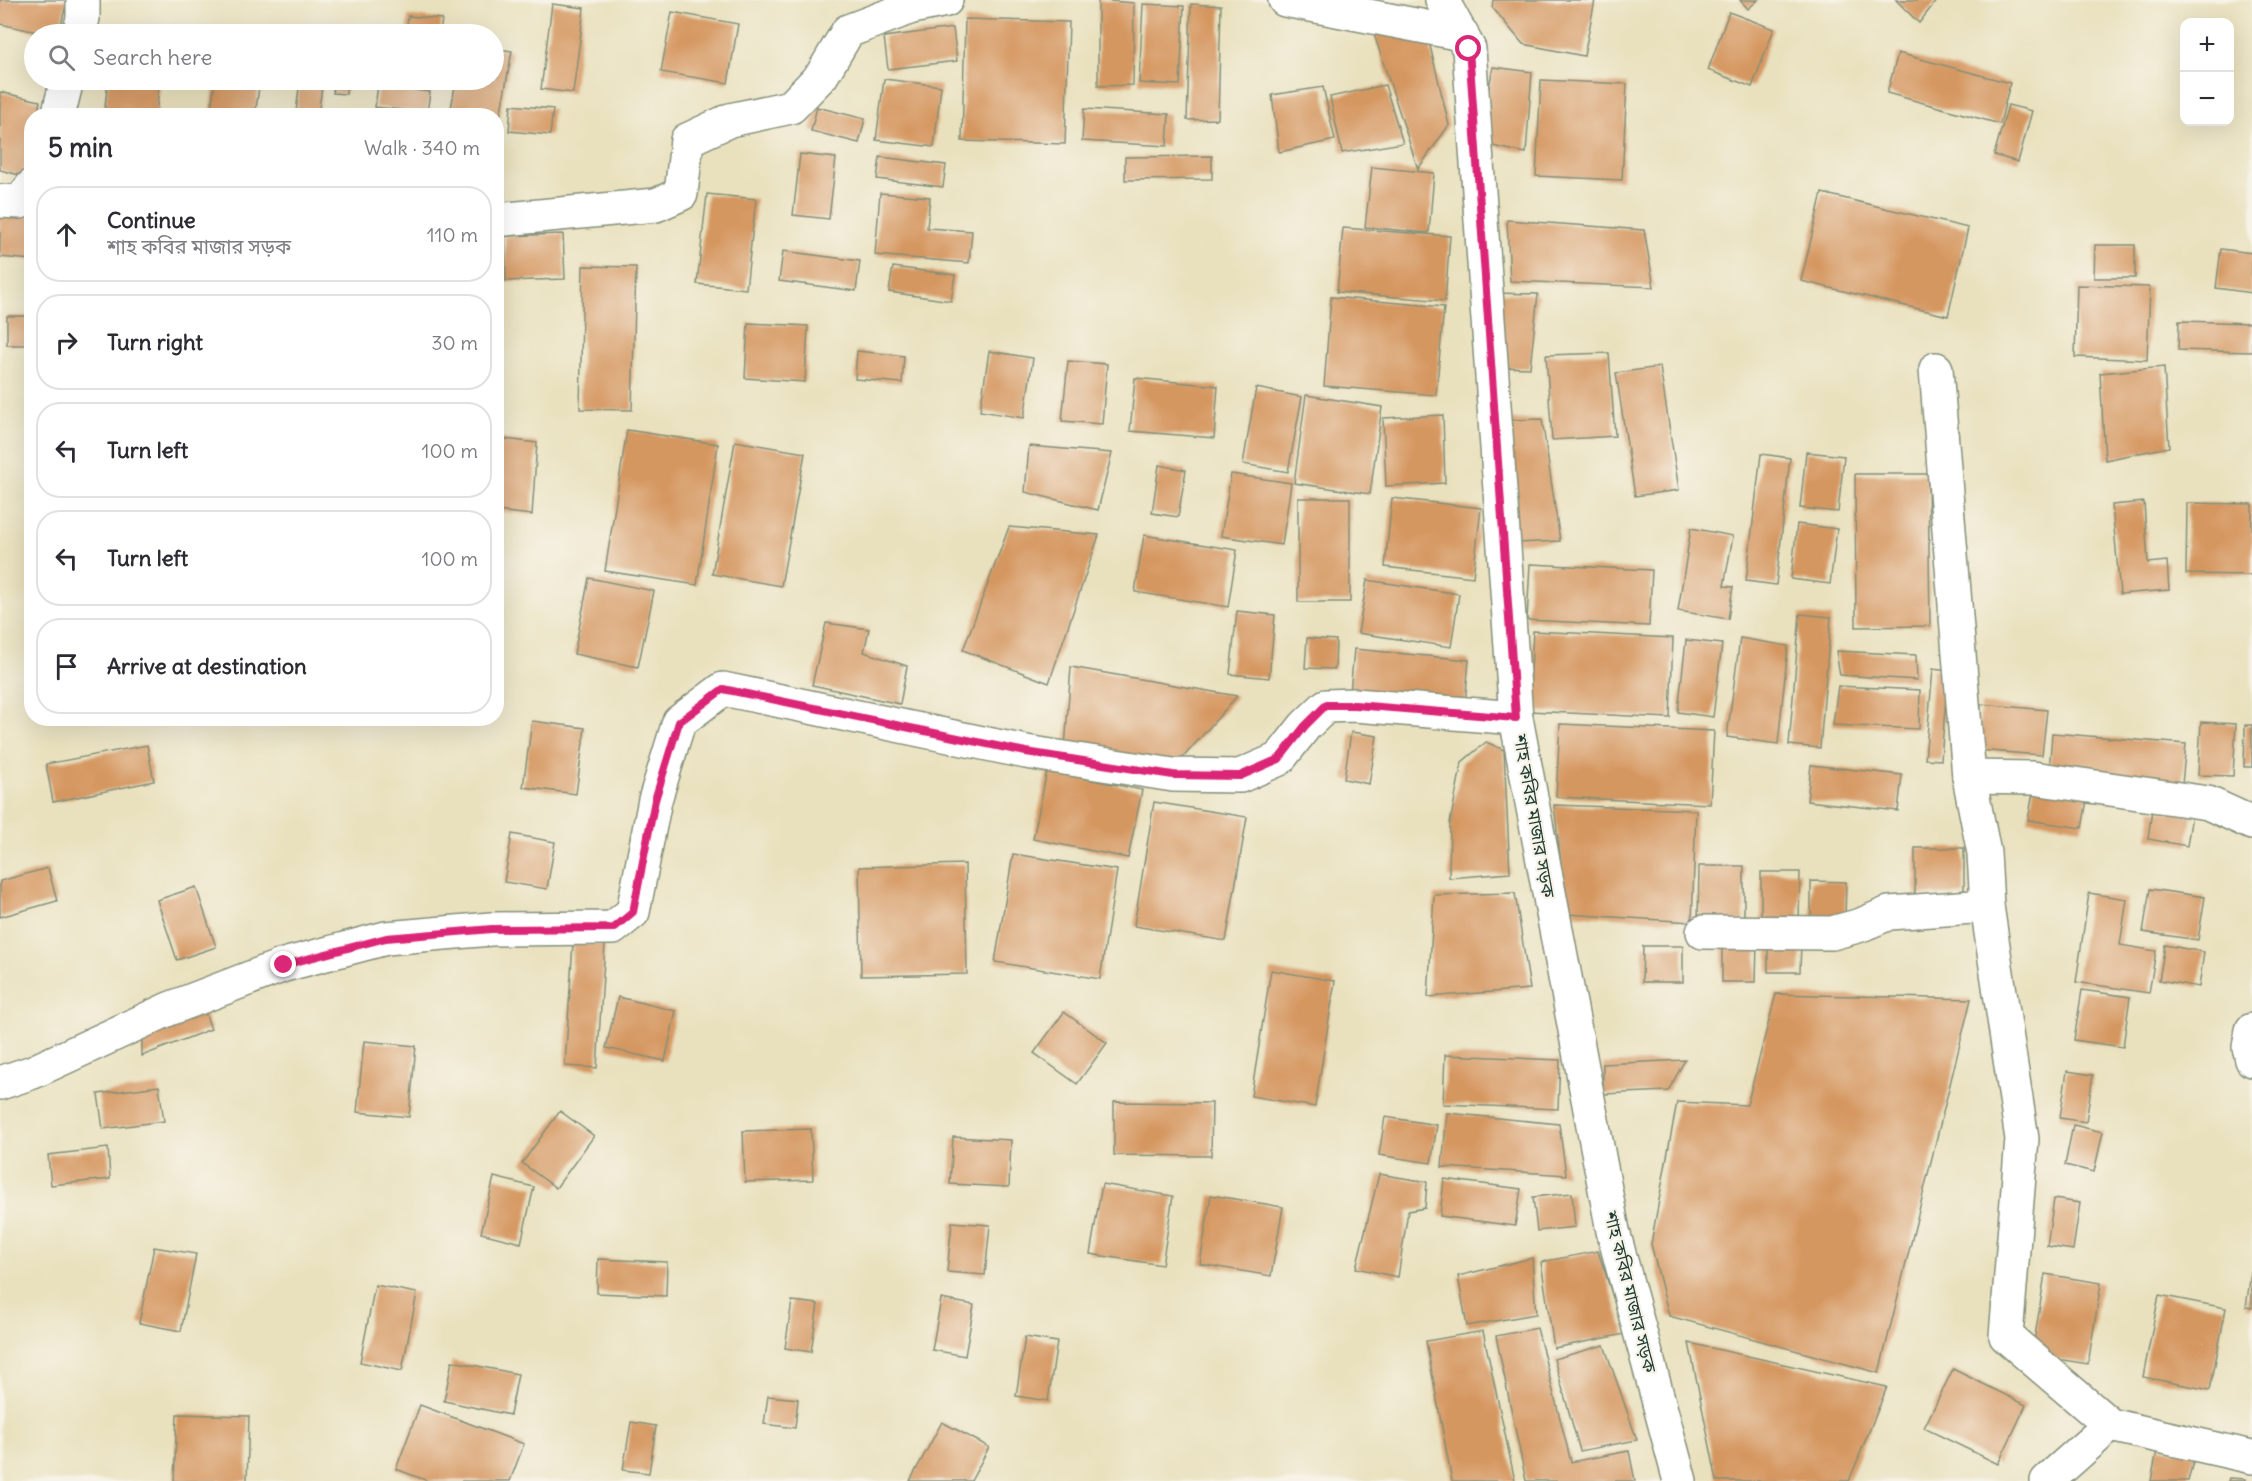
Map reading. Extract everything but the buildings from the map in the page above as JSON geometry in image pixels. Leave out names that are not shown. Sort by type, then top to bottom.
[{"type":"street","points":[[82,24],[83,0]]},
{"type":"street","points":[[504,219],[656,205],[681,194],[687,140],[730,120],[791,107],[822,75],[848,31],[912,7],[946,0]]},
{"type":"street","points":[[1285,0],[1462,34]]},
{"type":"street","name":"শাহ কবির মাজার সড়ক","points":[[1442,0],[1469,49],[1516,718],[1613,1231],[1680,1481]]},
{"type":"street","points":[[60,108],[64,90]]},
{"type":"street","points":[[1936,369],[1969,777],[1984,853],[1987,906],[2022,1139],[2006,1336],[2110,1425],[2252,1457]]},
{"type":"street","points":[[0,1083],[33,1072],[169,1009],[284,965],[386,938],[492,929],[614,928],[633,912],[655,800],[679,722],[723,689],[1026,752],[1173,775],[1240,776],[1279,759],[1305,726],[1326,705],[1355,705],[1516,718]]},
{"type":"street","points":[[1969,777],[2033,778],[2208,803],[2252,823]]},
{"type":"street","points":[[1703,932],[1832,933],[1861,925],[1889,913],[1987,906]]},
{"type":"street","points":[[2252,1030],[2249,1047],[2252,1060]]},
{"type":"street","points":[[2047,1481],[2110,1425]]},
{"type":"route","points":[[284,965],[386,938],[492,929],[614,928],[633,912],[655,800],[679,722],[723,689],[1026,752],[1173,775],[1240,776],[1279,759],[1305,726],[1326,705],[1355,705],[1516,718],[1469,49]]}]
